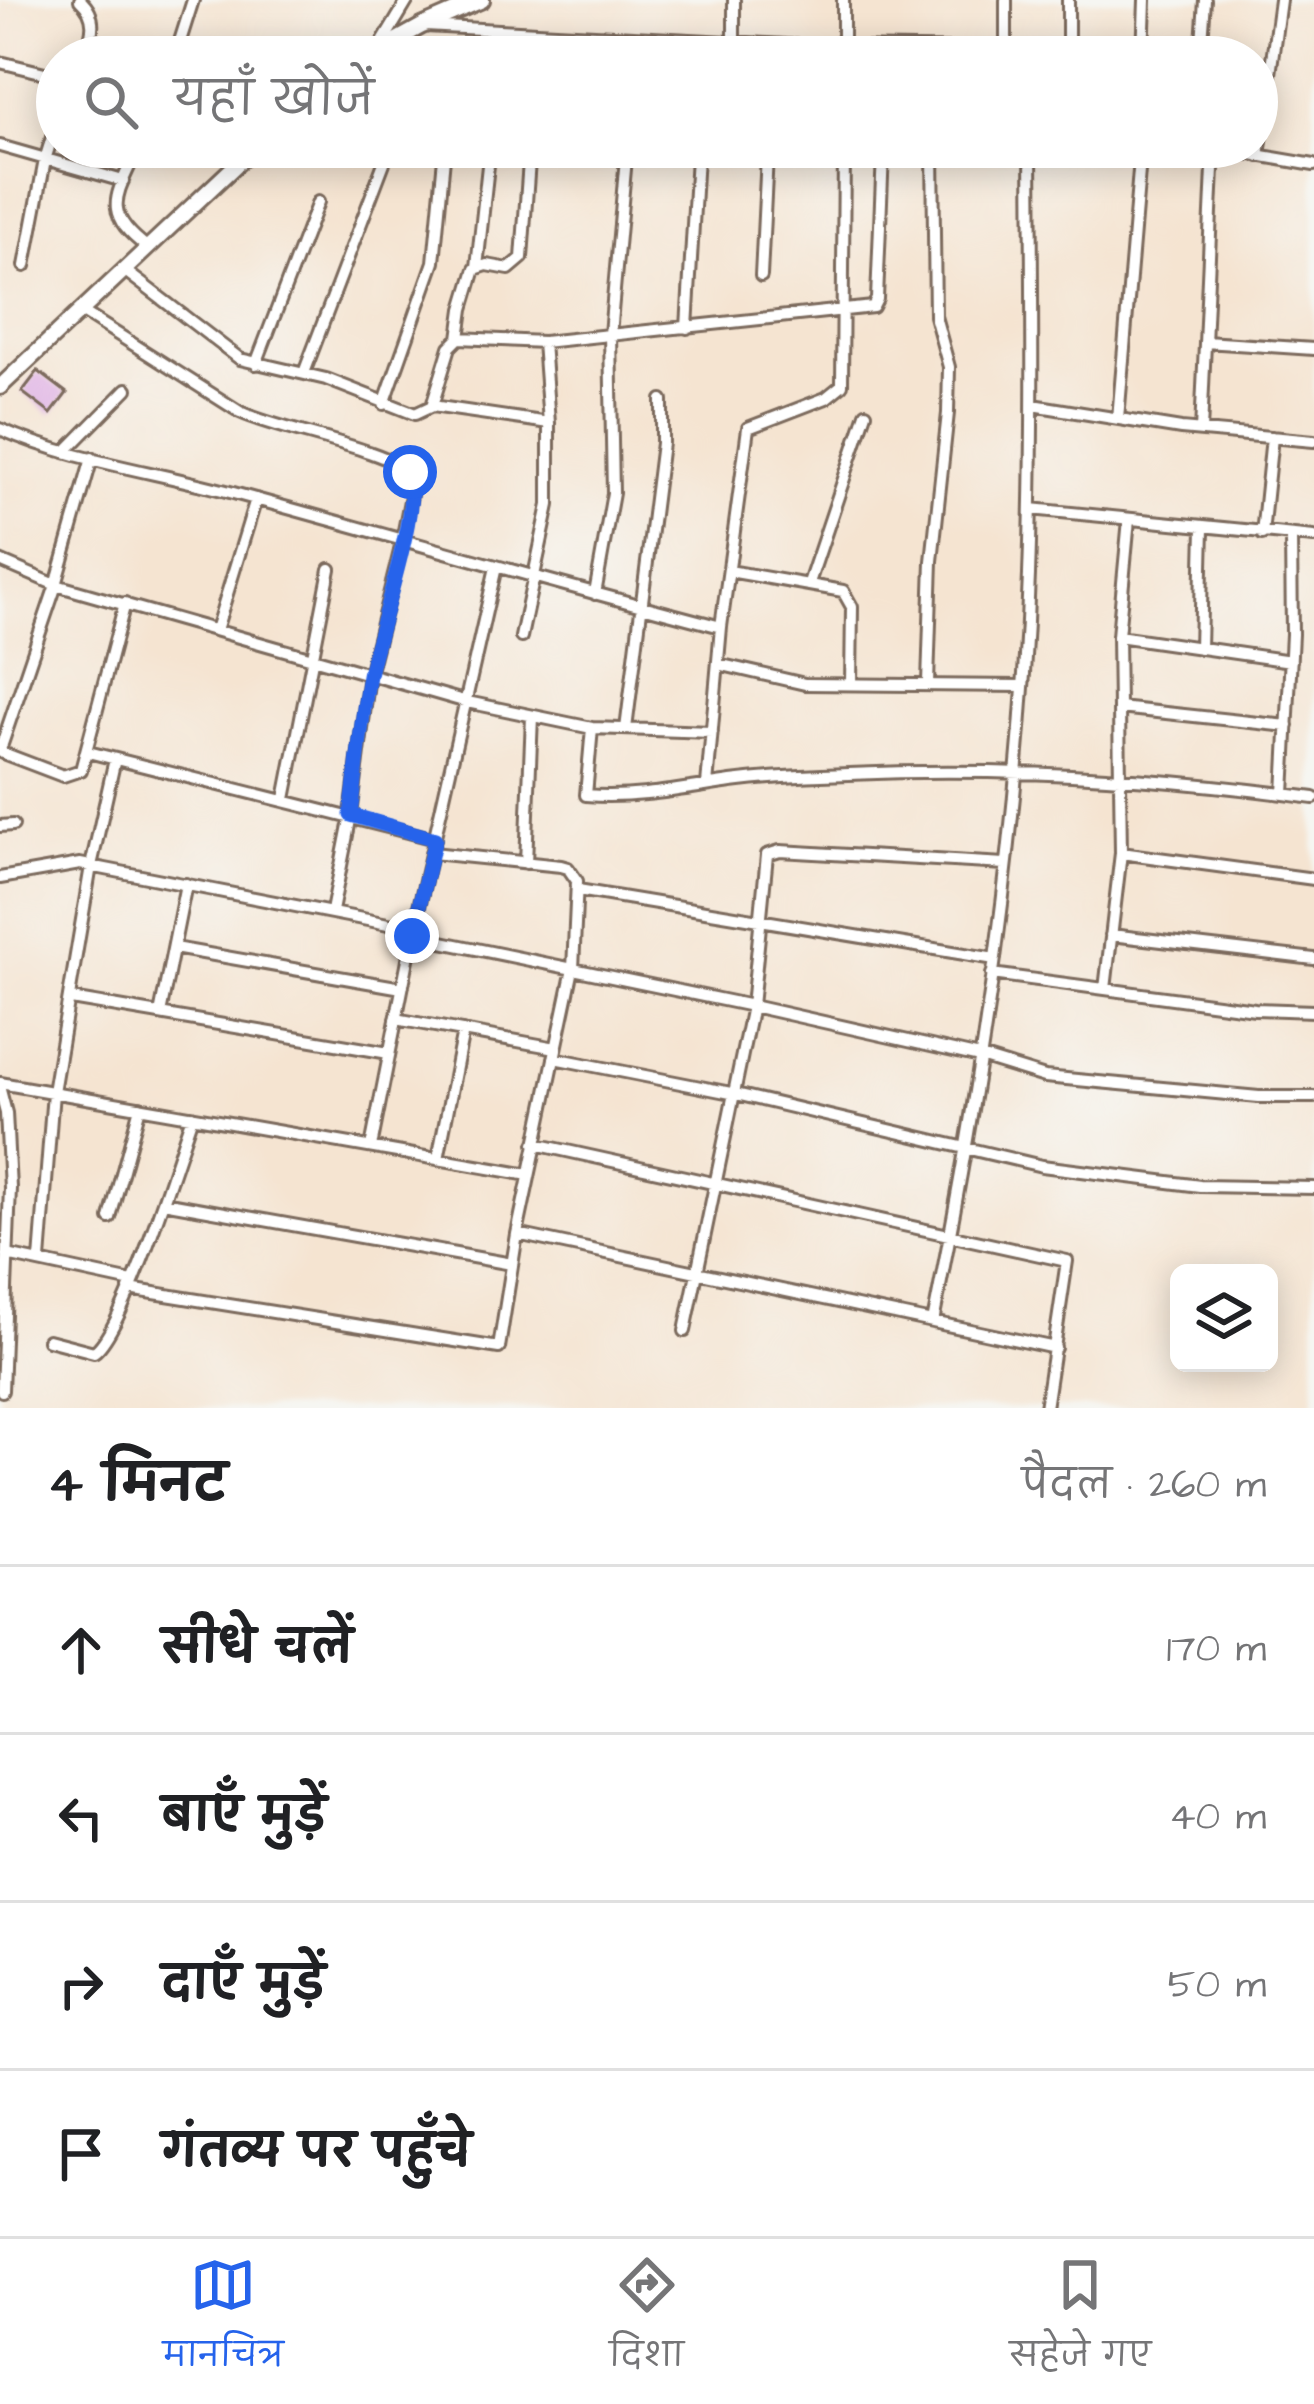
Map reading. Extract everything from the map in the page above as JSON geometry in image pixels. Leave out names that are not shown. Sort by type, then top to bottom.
[{"type":"street","points":[[80,0],[93,22],[90,36]]},
{"type":"street","points":[[182,36],[193,0]]},
{"type":"street","points":[[388,36],[408,0]]},
{"type":"street","points":[[734,0],[734,36]]},
{"type":"street","points":[[843,0],[843,36]]},
{"type":"street","points":[[1006,0],[1006,36]]},
{"type":"street","points":[[1068,0],[1068,36]]},
{"type":"street","points":[[1144,36],[1145,0]]},
{"type":"street","points":[[1202,36],[1205,0]]},
{"type":"street","points":[[1275,36],[1280,0]]},
{"type":"street","points":[[406,36],[470,2]]},
{"type":"street","points":[[422,26],[617,36]]},
{"type":"street","points":[[0,62],[36,71]]},
{"type":"street","points":[[0,146],[36,157]]},
{"type":"street","points":[[1278,159],[1314,165]]},
{"type":"street","points":[[25,266],[43,168]]},
{"type":"street","points":[[75,168],[123,181]]},
{"type":"street","points":[[129,168],[117,195],[118,221],[148,248]]},
{"type":"street","points":[[0,387],[232,168]]},
{"type":"street","points":[[304,373],[381,168]]},
{"type":"street","points":[[384,404],[434,262],[442,168]]},
{"type":"street","points":[[432,406],[450,347],[460,338],[463,309],[477,267],[487,168]]},
{"type":"street","points":[[477,267],[509,269],[521,258],[528,168]]},
{"type":"street","points":[[595,594],[613,493],[610,334],[626,168]]},
{"type":"street","points":[[687,328],[697,168]]},
{"type":"street","points":[[761,275],[765,168]]},
{"type":"street","points":[[707,785],[721,628],[748,428],[826,398],[842,385],[844,168]]},
{"type":"street","points":[[460,338],[543,342],[870,309],[877,299],[882,168]]},
{"type":"street","points":[[928,683],[932,561],[949,367],[935,316],[933,168]]},
{"type":"street","points":[[933,1322],[992,974],[1022,686],[1033,406],[1030,168]]},
{"type":"street","points":[[1118,419],[1139,168]]},
{"type":"street","points":[[1201,431],[1212,168]]},
{"type":"street","points":[[256,364],[317,202]]},
{"type":"street","points":[[124,270],[221,348],[256,364],[304,373],[415,414],[432,406],[549,423]]},
{"type":"street","points":[[81,311],[240,412],[405,466],[412,480],[369,675],[351,815],[332,911]]},
{"type":"street","points":[[521,637],[549,505],[543,342]]},
{"type":"street","points":[[1205,342],[1314,349]]},
{"type":"street","points":[[66,451],[127,389]]},
{"type":"street","points":[[626,729],[662,443],[662,400]]},
{"type":"street","points":[[1033,406],[1201,431],[1314,441]]},
{"type":"street","points":[[809,583],[866,413]]},
{"type":"street","points":[[0,429],[66,451],[721,628]]},
{"type":"street","points":[[1262,534],[1273,437]]},
{"type":"street","points":[[92,458],[56,585],[0,751],[63,776],[81,770],[125,603]]},
{"type":"street","points":[[216,630],[256,499]]},
{"type":"street","points":[[1030,508],[1314,537]]},
{"type":"street","points":[[1106,989],[1120,853],[1118,636],[1129,519]]},
{"type":"street","points":[[1201,648],[1203,529]]},
{"type":"street","points":[[1284,794],[1292,661],[1291,536]]},
{"type":"street","points":[[0,561],[56,585],[466,702],[592,728],[712,732]]},
{"type":"street","points":[[371,1147],[413,933],[496,568]]},
{"type":"street","points":[[285,800],[330,569]]},
{"type":"street","points":[[729,571],[835,588],[849,598],[851,683]]},
{"type":"street","points":[[1118,636],[1292,661]]},
{"type":"street","points":[[718,664],[805,684],[1022,686]]},
{"type":"street","points":[[1119,708],[1288,726]]},
{"type":"street","points":[[526,863],[532,716]]},
{"type":"street","points":[[592,728],[586,795],[614,797],[853,773],[1014,772],[1121,776],[1314,798]]},
{"type":"street","points":[[88,752],[435,839]]},
{"type":"street","points":[[40,1260],[53,1092],[91,866],[115,759]]},
{"type":"street","points":[[685,1331],[752,1006],[765,859],[773,851],[1005,864]]},
{"type":"street","points":[[7,1256],[40,1260],[131,1286],[500,1348],[517,1234],[573,969],[578,890],[568,868],[432,853]]},
{"type":"street","points":[[1120,853],[1314,879]]},
{"type":"street","points":[[0,878],[80,864],[332,911],[413,933],[980,1057],[1045,1077],[1314,1097]]},
{"type":"street","points":[[160,1014],[186,884]]},
{"type":"street","points":[[578,890],[994,959]]},
{"type":"street","points":[[1112,934],[1314,959]]},
{"type":"street","points":[[174,948],[402,988]]},
{"type":"street","points":[[992,974],[1255,1009],[1314,1011]]},
{"type":"street","points":[[71,999],[389,1053]]},
{"type":"street","points":[[396,1018],[1042,1166],[1200,1186],[1314,1188]]},
{"type":"street","points":[[438,1159],[463,1031]]},
{"type":"street","points":[[2,1391],[9,1149],[0,1086],[529,1175]]},
{"type":"street","points":[[110,1218],[140,1107]]},
{"type":"street","points":[[48,1340],[98,1350],[131,1286],[192,1116]]},
{"type":"street","points":[[535,1144],[1067,1261],[1045,1408]]},
{"type":"street","points":[[163,1202],[512,1264]]},
{"type":"street","points":[[517,1234],[1054,1348]]},
{"type":"building","points":[[38,371],[67,393],[51,414],[22,392]]},
{"type":"route","points":[[410,472],[412,490],[369,675],[351,815],[435,839],[412,936]]}]
